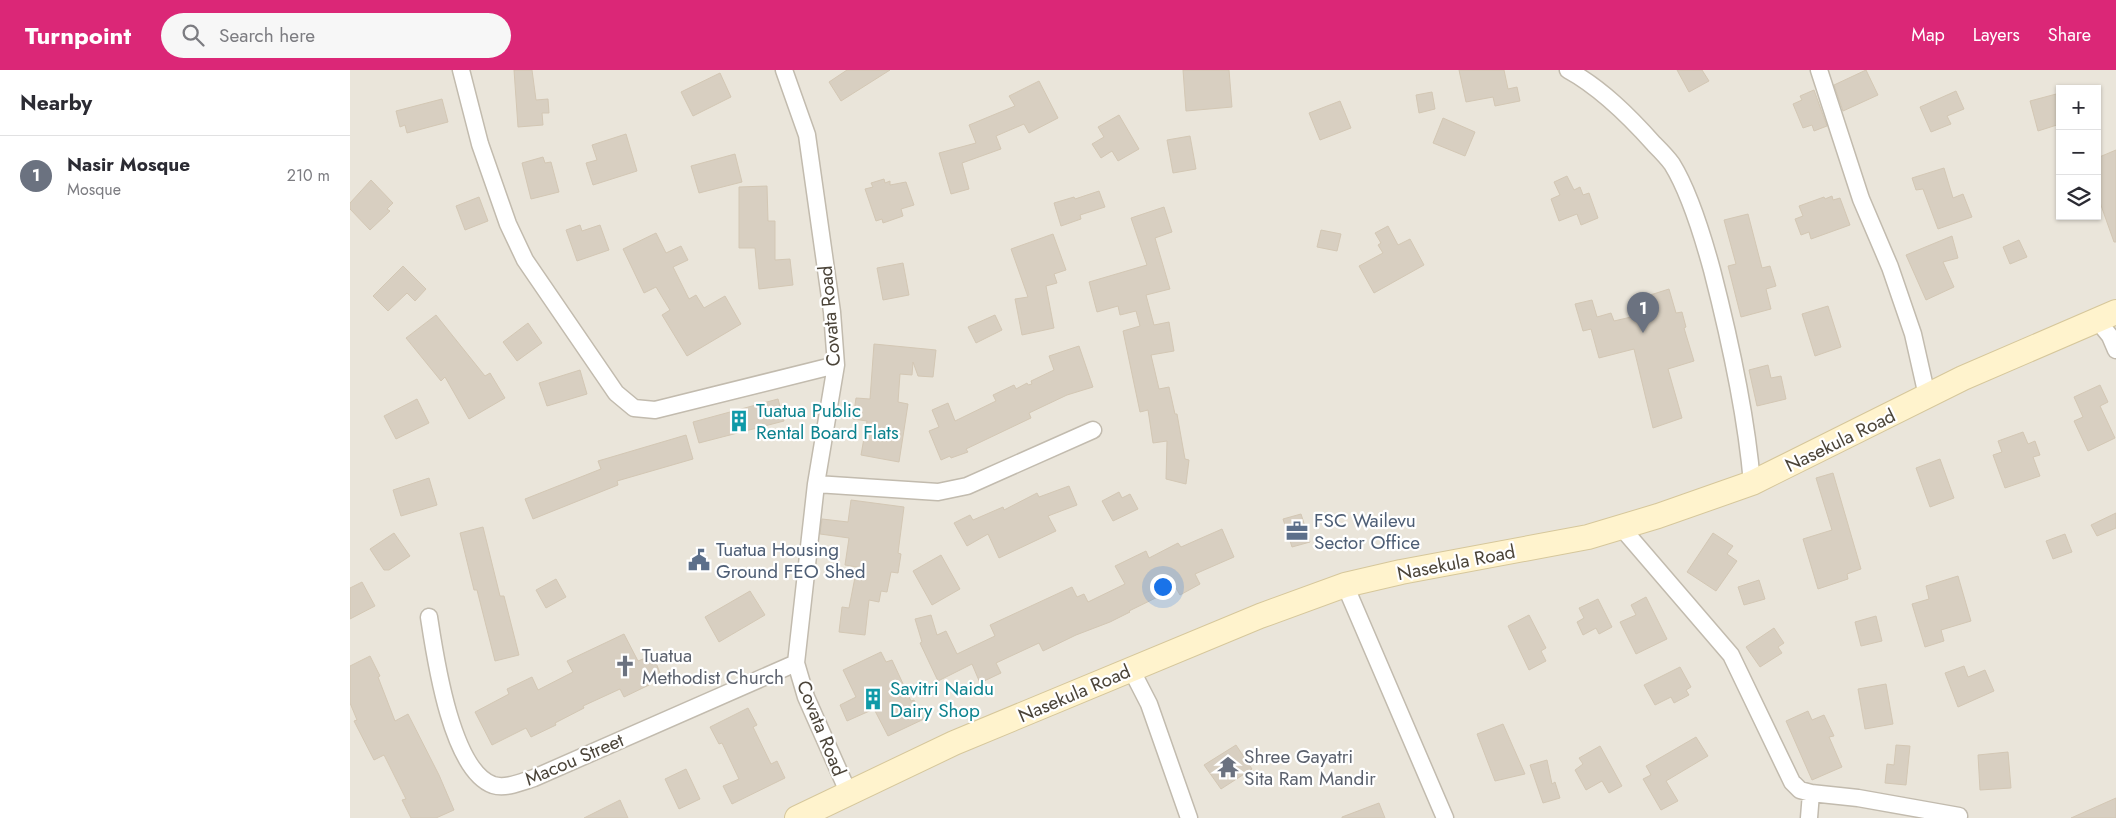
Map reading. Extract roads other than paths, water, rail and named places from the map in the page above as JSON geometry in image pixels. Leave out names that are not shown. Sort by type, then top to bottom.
[{"type":"main road","name":"Nasekula Road","points":[[797,818],[954,743],[1260,616],[1345,585],[1401,572],[1588,537],[1658,516],[1752,483],[1963,378],[2106,316]]},
{"type":"street","points":[[461,70],[480,144],[508,224],[525,260],[616,394],[634,408],[655,410],[836,365]]},
{"type":"street","name":"Covata Road","points":[[784,70],[807,135],[832,312],[836,365],[816,484],[796,663],[806,697],[849,794]]},
{"type":"street","points":[[1568,70],[1588,81],[1640,128],[1672,163],[1691,205],[1706,247],[1726,322],[1749,454],[1752,483]]},
{"type":"street","points":[[1819,70],[1861,199],[1890,267],[1913,334],[1927,396]]},
{"type":"street","points":[[2106,316],[2110,336],[2116,350]]},
{"type":"street","points":[[816,484],[938,492],[967,486],[1093,430]]},
{"type":"street","points":[[1620,527],[1731,655],[1792,782],[1800,790],[1811,794],[1858,798],[1959,816]]},
{"type":"street","points":[[1345,585],[1445,818]]},
{"type":"street","name":"Macou Street","points":[[429,617],[435,657],[446,707],[461,748],[477,776],[493,785],[506,786],[534,778],[796,663]]},
{"type":"street","points":[[1131,670],[1149,704],[1189,818]]},
{"type":"street","points":[[1809,818],[1811,794]]},
{"type":"place","name":"Nasir Mosque","points":[[1643,333]]},
{"type":"place","name":"Tuatua Public Rental Board Flats","points":[[739,421]]},
{"type":"place","name":"FSC Wailevu Sector Office","points":[[1297,531]]},
{"type":"place","name":"Tuatua Housing Ground FEO Shed","points":[[699,560]]},
{"type":"place","name":"Tuatua Methodist Church","points":[[625,666]]},
{"type":"place","name":"Savitri Naidu Dairy Shop","points":[[873,699]]},
{"type":"place","name":"Shree Gayatri Sita Ram Mandir","points":[[1228,767]]}]
